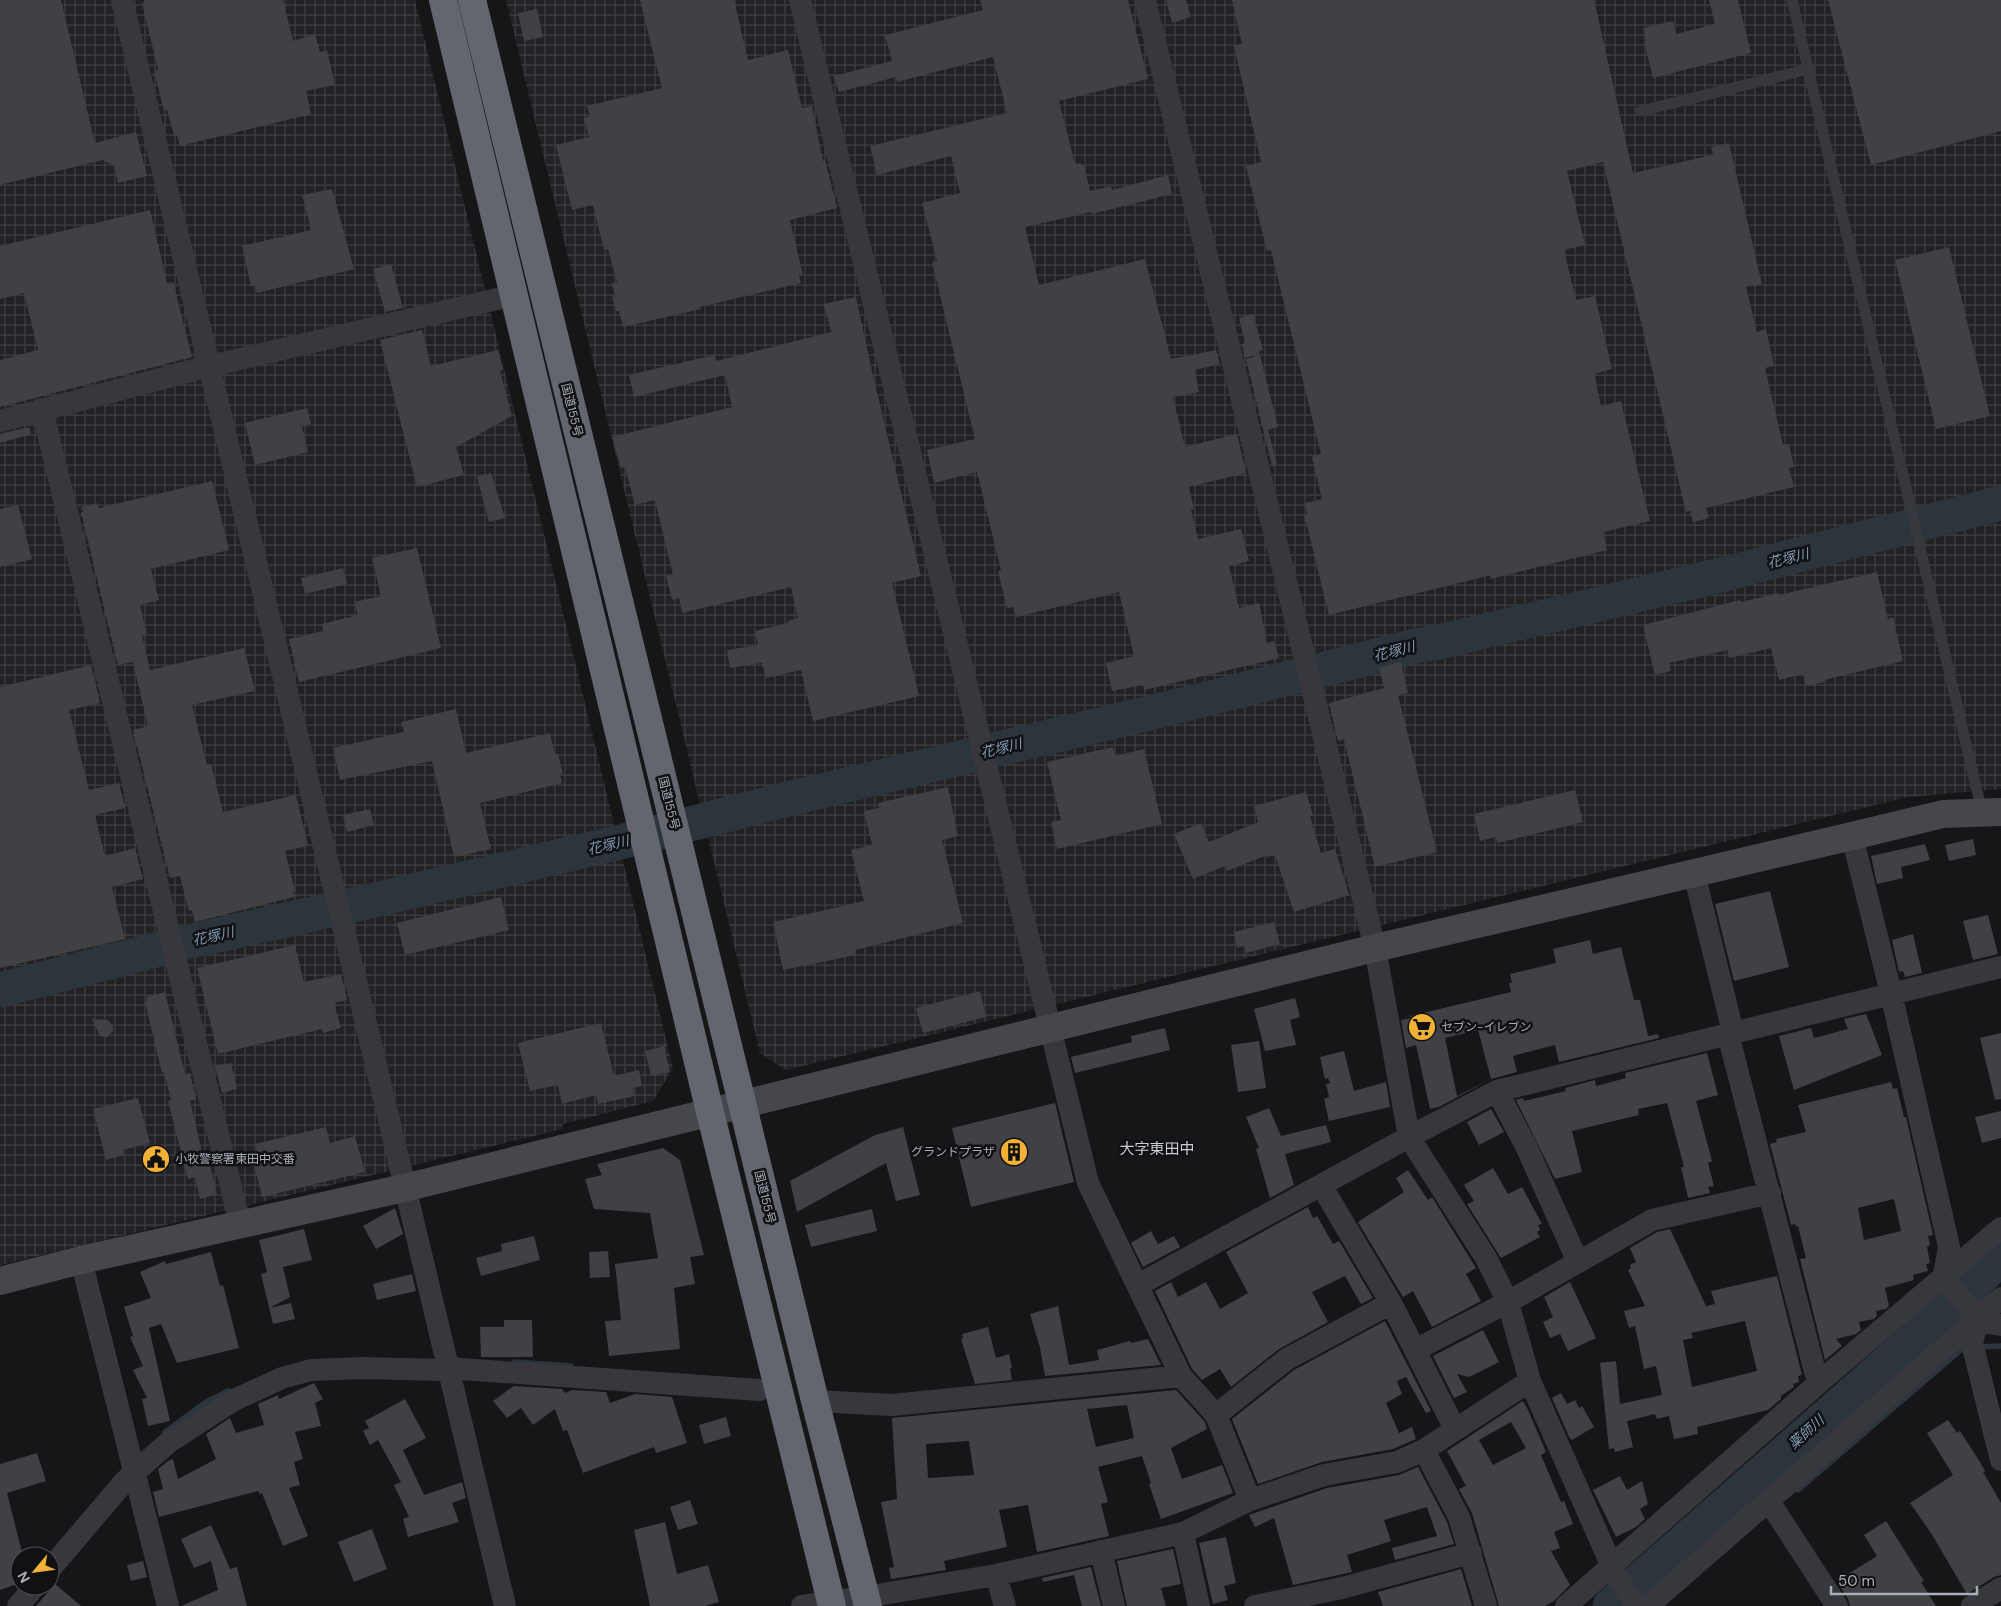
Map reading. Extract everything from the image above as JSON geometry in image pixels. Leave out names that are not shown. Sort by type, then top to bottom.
[{"type":"highway","points":[[442,0],[710,1112],[832,1604]]},
{"type":"highway","name":"国道155号","points":[[472,0],[815,1401],[867,1602]]},
{"type":"street","points":[[122,0],[505,1606]]},
{"type":"street","points":[[800,0],[1088,1183],[1181,1376],[1216,1415],[1250,1500]]},
{"type":"street","points":[[1145,0],[1375,948],[1409,1137],[1486,1258],[1508,1302],[1530,1381],[1613,1568],[1636,1606]]},
{"type":"street","points":[[0,421],[210,366],[514,295]]},
{"type":"street","points":[[42,409],[240,1224]]},
{"type":"street","points":[[0,1281],[81,1260],[404,1188],[1375,948],[1944,814],[1992,812]]},
{"type":"street","points":[[1852,836],[1891,993],[1949,1247],[1945,1278],[1975,1317],[2001,1325]]},
{"type":"street","points":[[1694,873],[1731,1033],[1815,1372],[1822,1380]]},
{"type":"street","points":[[1138,1285],[1497,1091],[2001,967]]},
{"type":"street","points":[[1497,1091],[1526,1146],[1578,1262]]},
{"type":"street","points":[[1321,1185],[1416,1350],[1455,1429]]},
{"type":"street","points":[[1416,1350],[1508,1302],[1652,1220],[1770,1193]]},
{"type":"street","points":[[1566,1606],[1613,1568],[1822,1380],[1945,1278],[2001,1228]]},
{"type":"street","points":[[81,1260],[168,1606]]},
{"type":"street","points":[[1648,1606],[1975,1317],[2001,1298]]},
{"type":"street","points":[[1216,1415],[1287,1359],[1390,1303]]},
{"type":"street","points":[[1975,1317],[1972,1343],[2001,1460]]},
{"type":"street","points":[[60,1557],[124,1482],[169,1442],[194,1424],[234,1400],[282,1378],[311,1370],[331,1368],[442,1370],[448,1368],[759,1390]]},
{"type":"street","points":[[815,1401],[892,1405],[1181,1376]]},
{"type":"street","points":[[802,1606],[867,1602],[1183,1533],[1250,1500],[1324,1475],[1397,1462],[1424,1450],[1530,1381]]},
{"type":"street","points":[[1424,1450],[1459,1517],[1486,1606]]},
{"type":"street","points":[[1768,1500],[1837,1606]]},
{"type":"street","points":[[1183,1533],[1199,1606]]},
{"type":"street","points":[[1101,1551],[1114,1606]]},
{"type":"street","points":[[1255,1606],[1345,1597],[1471,1553]]},
{"type":"street","points":[[996,1575],[1005,1606]]},
{"type":"street","points":[[1972,1606],[2001,1588]]},
{"type":"street","points":[[18,1606],[26,1596]]},
{"type":"lane","points":[[1792,0],[1992,812]]},
{"type":"lane","points":[[1642,111],[1808,69]]},
{"type":"shaded area","points":[[0,0],[415,0],[673,1068],[653,1101],[563,1124],[563,1129],[0,1265]]},
{"type":"shaded area","points":[[506,0],[2001,0],[2001,789],[1908,797],[786,1070],[760,1053]]},
{"type":"building","points":[[0,0],[61,0],[95,143],[136,132],[147,176],[118,183],[114,166],[103,160],[0,185]]},
{"type":"building","points":[[144,0],[283,0],[293,41],[315,34],[320,52],[327,50],[335,85],[306,91],[311,114],[180,146],[177,135],[174,135],[167,110],[164,111],[154,71],[158,70],[142,3],[145,2]]},
{"type":"building","points":[[640,0],[734,0],[748,60],[788,50],[802,108],[812,106],[823,161],[825,160],[837,208],[790,220],[803,275],[799,276],[801,283],[623,327],[619,311],[616,311],[612,297],[615,296],[612,283],[617,282],[608,249],[604,250],[593,205],[572,210],[556,145],[589,137],[584,118],[590,116],[587,106],[662,88]]},
{"type":"building","points":[[980,0],[1128,0],[1148,79],[1059,101],[1075,164],[1081,163],[1081,166],[1084,165],[1090,191],[1111,186],[1112,190],[1168,175],[1172,194],[1092,214],[1091,212],[1025,227],[1039,285],[1145,259],[1171,359],[1216,350],[1220,364],[1195,370],[1199,392],[1173,397],[1185,447],[1237,434],[1246,473],[1189,487],[1194,509],[1191,510],[1198,539],[1241,529],[1249,561],[1229,566],[1239,608],[1259,603],[1267,643],[1274,641],[1279,658],[1144,690],[1143,685],[1112,691],[1106,663],[1134,656],[1119,592],[1016,617],[1013,607],[1007,608],[998,571],[1001,570],[977,472],[934,483],[927,450],[975,439],[932,262],[937,261],[922,203],[960,193],[951,156],[877,175],[870,146],[1007,113],[993,57],[897,82],[896,77],[839,92],[834,76],[892,61],[885,35],[983,10]]},
{"type":"building","points":[[1166,0],[1186,0],[1191,17],[1172,23]]},
{"type":"building","points":[[1232,0],[1594,0],[1633,173],[1713,155],[1711,147],[1729,143],[1762,284],[1746,287],[1757,332],[1766,329],[1774,366],[1765,368],[1783,445],[1789,444],[1794,467],[1789,468],[1794,487],[1706,508],[1709,518],[1693,522],[1690,511],[1686,512],[1603,162],[1567,171],[1585,245],[1564,250],[1576,300],[1595,296],[1612,369],[1594,374],[1601,406],[1621,401],[1650,521],[1603,532],[1607,550],[1490,579],[1491,575],[1329,615],[1304,514],[1307,514],[1305,503],[1322,499],[1312,457],[1321,454],[1271,250],[1267,251],[1246,166],[1261,162],[1234,46],[1242,44]]},
{"type":"building","points":[[1709,0],[1738,0],[1751,53],[1653,78],[1644,42],[1646,41],[1643,28],[1673,21],[1676,34],[1715,24]]},
{"type":"building","points":[[1828,0],[2001,0],[2001,131],[1871,165]]},
{"type":"building","points":[[537,9],[543,37],[524,41],[518,13]]},
{"type":"building","points":[[332,189],[354,269],[257,293],[255,285],[251,286],[242,246],[311,230],[302,195]]},
{"type":"building","points":[[150,210],[167,283],[173,282],[192,357],[0,407],[0,360],[38,350],[24,293],[0,299],[0,246]]},
{"type":"building","points":[[1949,247],[1990,416],[1936,429],[1895,260]]},
{"type":"building","points":[[391,264],[403,308],[385,312],[373,269]]},
{"type":"building","points":[[856,297],[921,576],[892,583],[919,696],[813,721],[801,670],[766,678],[762,663],[730,668],[727,650],[758,645],[755,631],[788,623],[788,621],[798,618],[791,587],[682,613],[679,598],[672,600],[666,576],[673,575],[655,500],[635,505],[625,467],[621,468],[612,437],[732,407],[725,375],[634,397],[629,375],[714,355],[716,361],[831,332],[824,304]]},
{"type":"building","points":[[1253,314],[1263,350],[1259,351],[1260,354],[1245,358],[1242,344],[1245,343],[1239,318]]},
{"type":"building","points":[[422,330],[431,366],[498,350],[503,370],[500,371],[512,416],[456,447],[464,475],[417,487],[380,340]]},
{"type":"building","points":[[1260,355],[1278,427],[1268,430],[1277,465],[1272,466],[1246,359]]},
{"type":"building","points":[[307,408],[311,424],[302,426],[308,452],[255,465],[245,423]]},
{"type":"building","points":[[29,427],[31,434],[0,443],[0,434]]},
{"type":"building","points":[[491,473],[505,518],[489,522],[477,477]]},
{"type":"building","points":[[212,481],[229,550],[151,569],[159,600],[140,605],[147,634],[142,635],[150,670],[244,648],[255,691],[192,705],[207,765],[211,764],[223,812],[296,795],[308,846],[285,851],[295,891],[293,892],[294,897],[195,922],[192,910],[189,911],[180,876],[170,878],[133,730],[148,726],[133,662],[118,665],[81,507],[97,503],[99,508]]},
{"type":"building","points":[[18,505],[32,559],[0,567],[0,509]]},
{"type":"building","points":[[417,548],[441,648],[299,682],[289,639],[323,631],[322,624],[358,615],[354,602],[381,596],[372,558]]},
{"type":"building","points":[[343,568],[347,584],[305,594],[301,578]]},
{"type":"building","points":[[1877,572],[1888,619],[1893,617],[1903,661],[1806,686],[1803,674],[1779,680],[1771,648],[1729,658],[1727,650],[1669,663],[1671,671],[1655,675],[1643,625],[1740,600],[1741,602],[1779,593],[1779,595]]},
{"type":"building","points":[[1401,662],[1408,693],[1398,695],[1437,852],[1375,867],[1344,739],[1338,741],[1329,703],[1384,688],[1379,668]]},
{"type":"building","points":[[91,665],[100,703],[69,710],[89,790],[119,783],[125,808],[95,815],[105,856],[135,848],[143,879],[112,887],[125,939],[0,968],[0,687]]},
{"type":"building","points":[[456,709],[466,753],[550,733],[555,755],[558,754],[563,774],[560,774],[562,783],[480,803],[491,849],[454,857],[432,761],[340,780],[333,748],[404,732],[401,722]]},
{"type":"building","points":[[1113,747],[1115,756],[1144,749],[1162,824],[1057,849],[1051,822],[1061,820],[1047,762]]},
{"type":"building","points":[[948,787],[958,836],[942,840],[963,923],[855,950],[856,955],[783,970],[773,922],[864,901],[851,850],[872,845],[864,811],[879,808],[878,803]]},
{"type":"building","points":[[1575,790],[1583,822],[1497,843],[1496,837],[1480,841],[1474,814]]},
{"type":"building","points":[[1306,792],[1313,815],[1310,816],[1321,853],[1335,849],[1349,895],[1294,912],[1275,855],[1267,857],[1267,855],[1227,871],[1225,866],[1193,879],[1174,834],[1201,823],[1209,842],[1258,822],[1254,806]]},
{"type":"building","points":[[370,809],[374,825],[347,832],[343,815]]},
{"type":"building","points":[[1973,839],[1976,855],[1949,861],[1945,845]]},
{"type":"building","points":[[1925,844],[1930,860],[1901,867],[1903,878],[1877,884],[1871,856]]},
{"type":"building","points":[[1770,891],[1789,967],[1734,981],[1715,904]]},
{"type":"building","points":[[501,897],[509,930],[405,955],[397,923]]},
{"type":"building","points":[[1988,915],[1998,954],[1973,960],[1963,921]]},
{"type":"building","points":[[1274,922],[1280,944],[1246,953],[1244,946],[1237,948],[1234,932]]},
{"type":"building","points":[[1913,934],[1922,973],[1905,977],[1903,971],[1899,972],[1892,940]]},
{"type":"building","points":[[1590,940],[1593,954],[1621,947],[1634,1000],[1640,1000],[1648,1036],[1658,1034],[1659,1038],[1559,1062],[1555,1045],[1513,1056],[1517,1072],[1491,1079],[1439,1107],[1430,1109],[1416,1045],[1406,1048],[1401,1020],[1411,1018],[1410,1016],[1511,992],[1510,974],[1556,963],[1553,949]],"holes":[[[1478,1030],[1491,1079],[1457,1096],[1445,1038]]]},
{"type":"building","points":[[295,945],[304,982],[341,974],[347,1000],[334,1003],[341,1028],[323,1033],[322,1029],[218,1054],[197,968]]},
{"type":"building","points":[[980,991],[986,1017],[923,1033],[916,1008]]},
{"type":"building","points":[[165,992],[185,1074],[190,1073],[196,1099],[190,1101],[205,1165],[210,1164],[217,1194],[200,1199],[195,1177],[188,1179],[168,1101],[171,1100],[164,1072],[162,1073],[145,1002],[147,1001],[146,997]]},
{"type":"building","points":[[1295,998],[1300,1017],[1290,1020],[1296,1045],[1265,1051],[1254,1009]]},
{"type":"building","points":[[1866,1014],[1882,1055],[1794,1090],[1779,1036],[1811,1028],[1814,1038],[1848,1029],[1844,1019]]},
{"type":"building","points":[[92,1019],[108,1020],[113,1027],[113,1031],[107,1037],[102,1037]]},
{"type":"building","points":[[601,1023],[614,1076],[639,1070],[642,1086],[633,1088],[635,1096],[598,1104],[596,1095],[562,1104],[558,1085],[530,1091],[518,1043]]},
{"type":"building","points":[[1165,1028],[1170,1050],[1075,1073],[1071,1057],[1132,1042],[1131,1036]]},
{"type":"building","points":[[2001,1033],[2001,1099],[1995,1100],[1980,1038]]},
{"type":"building","points":[[1259,1041],[1266,1088],[1238,1092],[1231,1045]]},
{"type":"building","points":[[664,1046],[670,1072],[651,1076],[645,1051]]},
{"type":"building","points":[[1344,1051],[1354,1091],[1386,1082],[1390,1107],[1329,1121],[1324,1099],[1329,1097],[1326,1084],[1330,1083],[1328,1078],[1325,1079],[1320,1057]]},
{"type":"building","points":[[1707,1053],[1718,1095],[1696,1101],[1712,1161],[1708,1163],[1714,1186],[1708,1187],[1710,1193],[1688,1198],[1681,1167],[1684,1167],[1667,1103],[1638,1109],[1639,1115],[1572,1131],[1582,1172],[1555,1179],[1516,1100],[1523,1098],[1524,1101],[1566,1091],[1565,1088],[1595,1080],[1596,1086],[1626,1078],[1625,1073]]},
{"type":"building","points":[[231,1063],[237,1089],[222,1093],[215,1066]]},
{"type":"building","points":[[1891,1082],[1893,1089],[1897,1088],[1904,1117],[1906,1117],[1933,1235],[1928,1236],[1930,1245],[1927,1247],[1930,1263],[1926,1264],[1928,1271],[1913,1275],[1914,1280],[1885,1288],[1889,1306],[1886,1309],[1876,1311],[1877,1316],[1874,1319],[1859,1322],[1861,1330],[1856,1334],[1836,1339],[1842,1346],[1825,1360],[1800,1259],[1806,1258],[1798,1226],[1796,1227],[1795,1224],[1791,1225],[1770,1144],[1777,1142],[1776,1139],[1806,1132],[1798,1105]],"holes":[[[1894,1199],[1901,1231],[1864,1240],[1858,1208]]]},
{"type":"building","points":[[138,1098],[150,1143],[123,1150],[124,1155],[106,1160],[93,1109]]},
{"type":"building","name":"グランドプラザ","points":[[1055,1103],[1074,1182],[971,1207],[952,1128]]},
{"type":"building","points":[[1269,1108],[1281,1136],[1326,1125],[1331,1142],[1285,1154],[1294,1185],[1270,1198],[1256,1149],[1259,1148],[1246,1117]]},
{"type":"building","points":[[1491,1109],[1504,1132],[1479,1145],[1467,1122]]},
{"type":"building","points":[[2001,1111],[2001,1138],[1982,1143],[1975,1117]]},
{"type":"building","points":[[326,1127],[330,1143],[355,1136],[365,1172],[262,1197],[253,1161],[259,1160],[255,1144]]},
{"type":"building","points":[[903,1127],[920,1195],[896,1201],[886,1163],[797,1212],[790,1181],[875,1135]]},
{"type":"building","points":[[663,1148],[680,1160],[704,1255],[690,1257],[695,1284],[674,1288],[680,1349],[609,1356],[605,1321],[621,1320],[615,1264],[658,1258],[650,1213],[594,1209],[585,1179],[602,1175],[597,1164]]},
{"type":"building","points":[[1493,1168],[1508,1194],[1522,1187],[1542,1224],[1538,1225],[1540,1230],[1537,1232],[1540,1237],[1501,1258],[1467,1204],[1474,1201],[1464,1185]]},
{"type":"building","points":[[1408,1170],[1428,1200],[1432,1197],[1476,1268],[1466,1274],[1481,1301],[1432,1327],[1413,1291],[1403,1297],[1358,1222],[1404,1192],[1396,1178]]},
{"type":"building","points":[[1308,1207],[1313,1218],[1317,1216],[1333,1244],[1339,1241],[1373,1298],[1361,1304],[1345,1276],[1312,1292],[1328,1322],[1279,1349],[1231,1387],[1220,1369],[1202,1380],[1192,1369],[1155,1291],[1171,1282],[1178,1297],[1206,1282],[1220,1309],[1248,1293],[1226,1252]]},
{"type":"building","points":[[395,1208],[403,1234],[376,1249],[363,1226]]},
{"type":"building","points":[[872,1209],[877,1231],[811,1247],[805,1225]]},
{"type":"building","points":[[304,1229],[312,1260],[283,1267],[290,1297],[270,1308],[291,1303],[295,1319],[273,1324],[261,1274],[267,1272],[259,1240]]},
{"type":"building","points":[[1670,1229],[1706,1306],[1715,1304],[1711,1291],[1777,1276],[1802,1375],[1798,1376],[1799,1382],[1793,1384],[1794,1387],[1781,1396],[1781,1399],[1768,1410],[1697,1427],[1698,1434],[1674,1439],[1669,1416],[1657,1419],[1655,1414],[1627,1421],[1633,1447],[1615,1452],[1614,1448],[1609,1449],[1600,1363],[1616,1361],[1620,1404],[1662,1395],[1656,1366],[1644,1369],[1635,1326],[1629,1328],[1624,1311],[1645,1306],[1628,1270],[1631,1268],[1630,1265],[1636,1262],[1630,1248],[1657,1232]],"holes":[[[1745,1321],[1757,1371],[1692,1387],[1683,1340],[1693,1338],[1691,1333]]]},
{"type":"building","points":[[1151,1231],[1158,1244],[1174,1236],[1180,1247],[1143,1267],[1131,1243]]},
{"type":"building","points":[[534,1236],[540,1260],[481,1276],[476,1258],[502,1251],[501,1244]]},
{"type":"building","points":[[608,1251],[610,1277],[590,1278],[589,1252]]},
{"type":"building","points":[[211,1252],[220,1286],[223,1285],[239,1348],[177,1363],[161,1324],[149,1328],[170,1421],[148,1426],[142,1399],[147,1398],[133,1370],[143,1366],[130,1337],[133,1336],[124,1307],[151,1298],[140,1272],[165,1261],[166,1264]]},
{"type":"building","points":[[412,1274],[416,1291],[377,1300],[373,1284]]},
{"type":"building","points":[[1570,1282],[1596,1338],[1568,1351],[1560,1334],[1550,1338],[1543,1322],[1553,1317],[1544,1297]]},
{"type":"building","points":[[1058,1306],[1069,1365],[1099,1360],[1097,1350],[1130,1341],[1131,1343],[1148,1339],[1161,1365],[1045,1376],[1040,1348],[1030,1314]]},
{"type":"building","points":[[504,1320],[532,1320],[533,1357],[481,1357],[480,1327],[504,1327]]},
{"type":"building","points":[[1385,1321],[1431,1411],[1426,1413],[1406,1377],[1397,1381],[1402,1394],[1386,1403],[1399,1433],[1412,1427],[1416,1439],[1393,1449],[1322,1462],[1258,1484],[1232,1419],[1294,1370]]},
{"type":"building","points":[[988,1327],[996,1358],[1009,1354],[1012,1380],[975,1384],[961,1339],[963,1338],[962,1334]]},
{"type":"building","points":[[1483,1330],[1499,1362],[1469,1377],[1457,1374],[1467,1392],[1454,1398],[1433,1356]]},
{"type":"building","points":[[314,1383],[323,1399],[315,1403],[321,1426],[295,1432],[303,1459],[294,1462],[300,1485],[289,1488],[308,1536],[283,1546],[262,1493],[260,1494],[258,1491],[159,1517],[153,1492],[163,1489],[158,1469],[173,1459],[178,1479],[216,1459],[206,1434],[230,1418],[236,1433],[264,1425],[258,1404],[278,1395],[279,1399]]},
{"type":"building","points":[[514,1386],[562,1389],[565,1393],[572,1390],[606,1392],[610,1403],[635,1394],[672,1397],[687,1443],[656,1453],[654,1447],[583,1473],[567,1430],[563,1431],[555,1409],[533,1425],[521,1408],[507,1418],[493,1401]]},
{"type":"building","points":[[1176,1390],[1205,1422],[1207,1429],[1171,1448],[1182,1479],[1222,1465],[1233,1493],[1161,1519],[1142,1456],[1098,1467],[1108,1502],[1101,1504],[1109,1536],[1037,1552],[1028,1505],[999,1510],[1007,1547],[944,1561],[946,1570],[891,1579],[889,1568],[894,1567],[881,1502],[897,1499],[892,1418]],"holes":[[[1127,1405],[1134,1438],[1096,1447],[1087,1409]],[[969,1441],[974,1475],[928,1478],[926,1444]]]},
{"type":"building","points":[[1561,1393],[1567,1404],[1575,1400],[1579,1408],[1582,1406],[1594,1427],[1572,1440],[1552,1398]]},
{"type":"building","points":[[405,1399],[426,1438],[403,1450],[424,1495],[462,1482],[466,1498],[452,1503],[459,1522],[408,1537],[403,1519],[409,1517],[394,1485],[401,1482],[378,1440],[370,1445],[363,1431],[369,1428],[365,1421]]},
{"type":"building","points":[[1523,1401],[1546,1452],[1541,1455],[1561,1502],[1564,1501],[1573,1524],[1554,1532],[1560,1548],[1551,1551],[1570,1585],[1554,1601],[1545,1606],[1499,1606],[1472,1513],[1459,1489],[1466,1486],[1447,1451]],"holes":[[[1511,1422],[1526,1448],[1493,1465],[1479,1440]]]},
{"type":"building","points":[[726,1417],[731,1436],[704,1444],[699,1425]]},
{"type":"building","points":[[1948,1420],[1957,1433],[1960,1431],[1980,1462],[1985,1471],[1983,1472],[2001,1503],[2001,1575],[1994,1577],[1967,1594],[1931,1533],[1910,1503],[1953,1475],[1927,1433]]},
{"type":"building","points":[[37,1453],[46,1481],[7,1493],[20,1546],[10,1546],[10,1586],[0,1590],[0,1464]]},
{"type":"building","points":[[1418,1467],[1447,1522],[1454,1544],[1395,1560],[1392,1548],[1437,1536],[1427,1507],[1384,1520],[1391,1541],[1347,1555],[1352,1572],[1293,1585],[1274,1518],[1255,1527],[1249,1515],[1327,1488],[1399,1475]]},
{"type":"building","points":[[1620,1476],[1627,1490],[1642,1481],[1648,1504],[1640,1509],[1645,1519],[1636,1527],[1616,1537],[1593,1490]]},
{"type":"building","points":[[690,1500],[698,1524],[678,1530],[670,1507]]},
{"type":"building","points":[[1886,1521],[1924,1581],[1921,1582],[1936,1606],[1850,1606],[1837,1581],[1877,1556],[1864,1535]]},
{"type":"building","points":[[665,1522],[677,1574],[708,1565],[719,1602],[705,1606],[650,1606],[634,1530]]},
{"type":"building","points":[[211,1525],[230,1569],[237,1567],[247,1606],[181,1606],[218,1590],[211,1561],[194,1568],[181,1539]]},
{"type":"building","points":[[372,1529],[387,1569],[354,1582],[338,1542]]},
{"type":"building","points":[[1226,1537],[1236,1583],[1224,1586],[1228,1600],[1213,1604],[1199,1543]]},
{"type":"building","points":[[1173,1549],[1181,1584],[1161,1588],[1166,1606],[1127,1606],[1117,1561]]},
{"type":"building","points":[[143,1561],[147,1577],[131,1581],[127,1565]]},
{"type":"building","points":[[1091,1567],[1101,1606],[1082,1606],[1074,1575],[1043,1582],[1042,1578]]},
{"type":"building","points":[[1461,1569],[1472,1606],[1383,1606],[1378,1592]]},
{"type":"building","points":[[60,1588],[81,1606],[36,1606],[45,1596],[60,1596]]},
{"type":"waterway","name":"花塚川","points":[[0,990],[183,943],[612,844],[788,799],[1183,705],[1420,645],[1713,577],[2001,503]]},
{"type":"waterway","name":"薬師川","points":[[1610,1606],[1938,1318],[2001,1258]]},
{"type":"waterway","points":[[1978,1347],[2001,1346]]},
{"type":"waterway","points":[[1798,1490],[1962,1349]]},
{"type":"waterway","points":[[515,1362],[571,1366]]},
{"type":"waterway","points":[[165,1432],[206,1402],[228,1391]]},
{"type":"place","name":"セブン-イレブン","points":[[1422,1027]]},
{"type":"place","name":"グランドプラザ","points":[[1014,1152]]},
{"type":"place","name":"小牧警察署東田中交番","points":[[156,1159]]},
{"type":"district","name":"大字東田中","points":[[1157,1149]]}]
